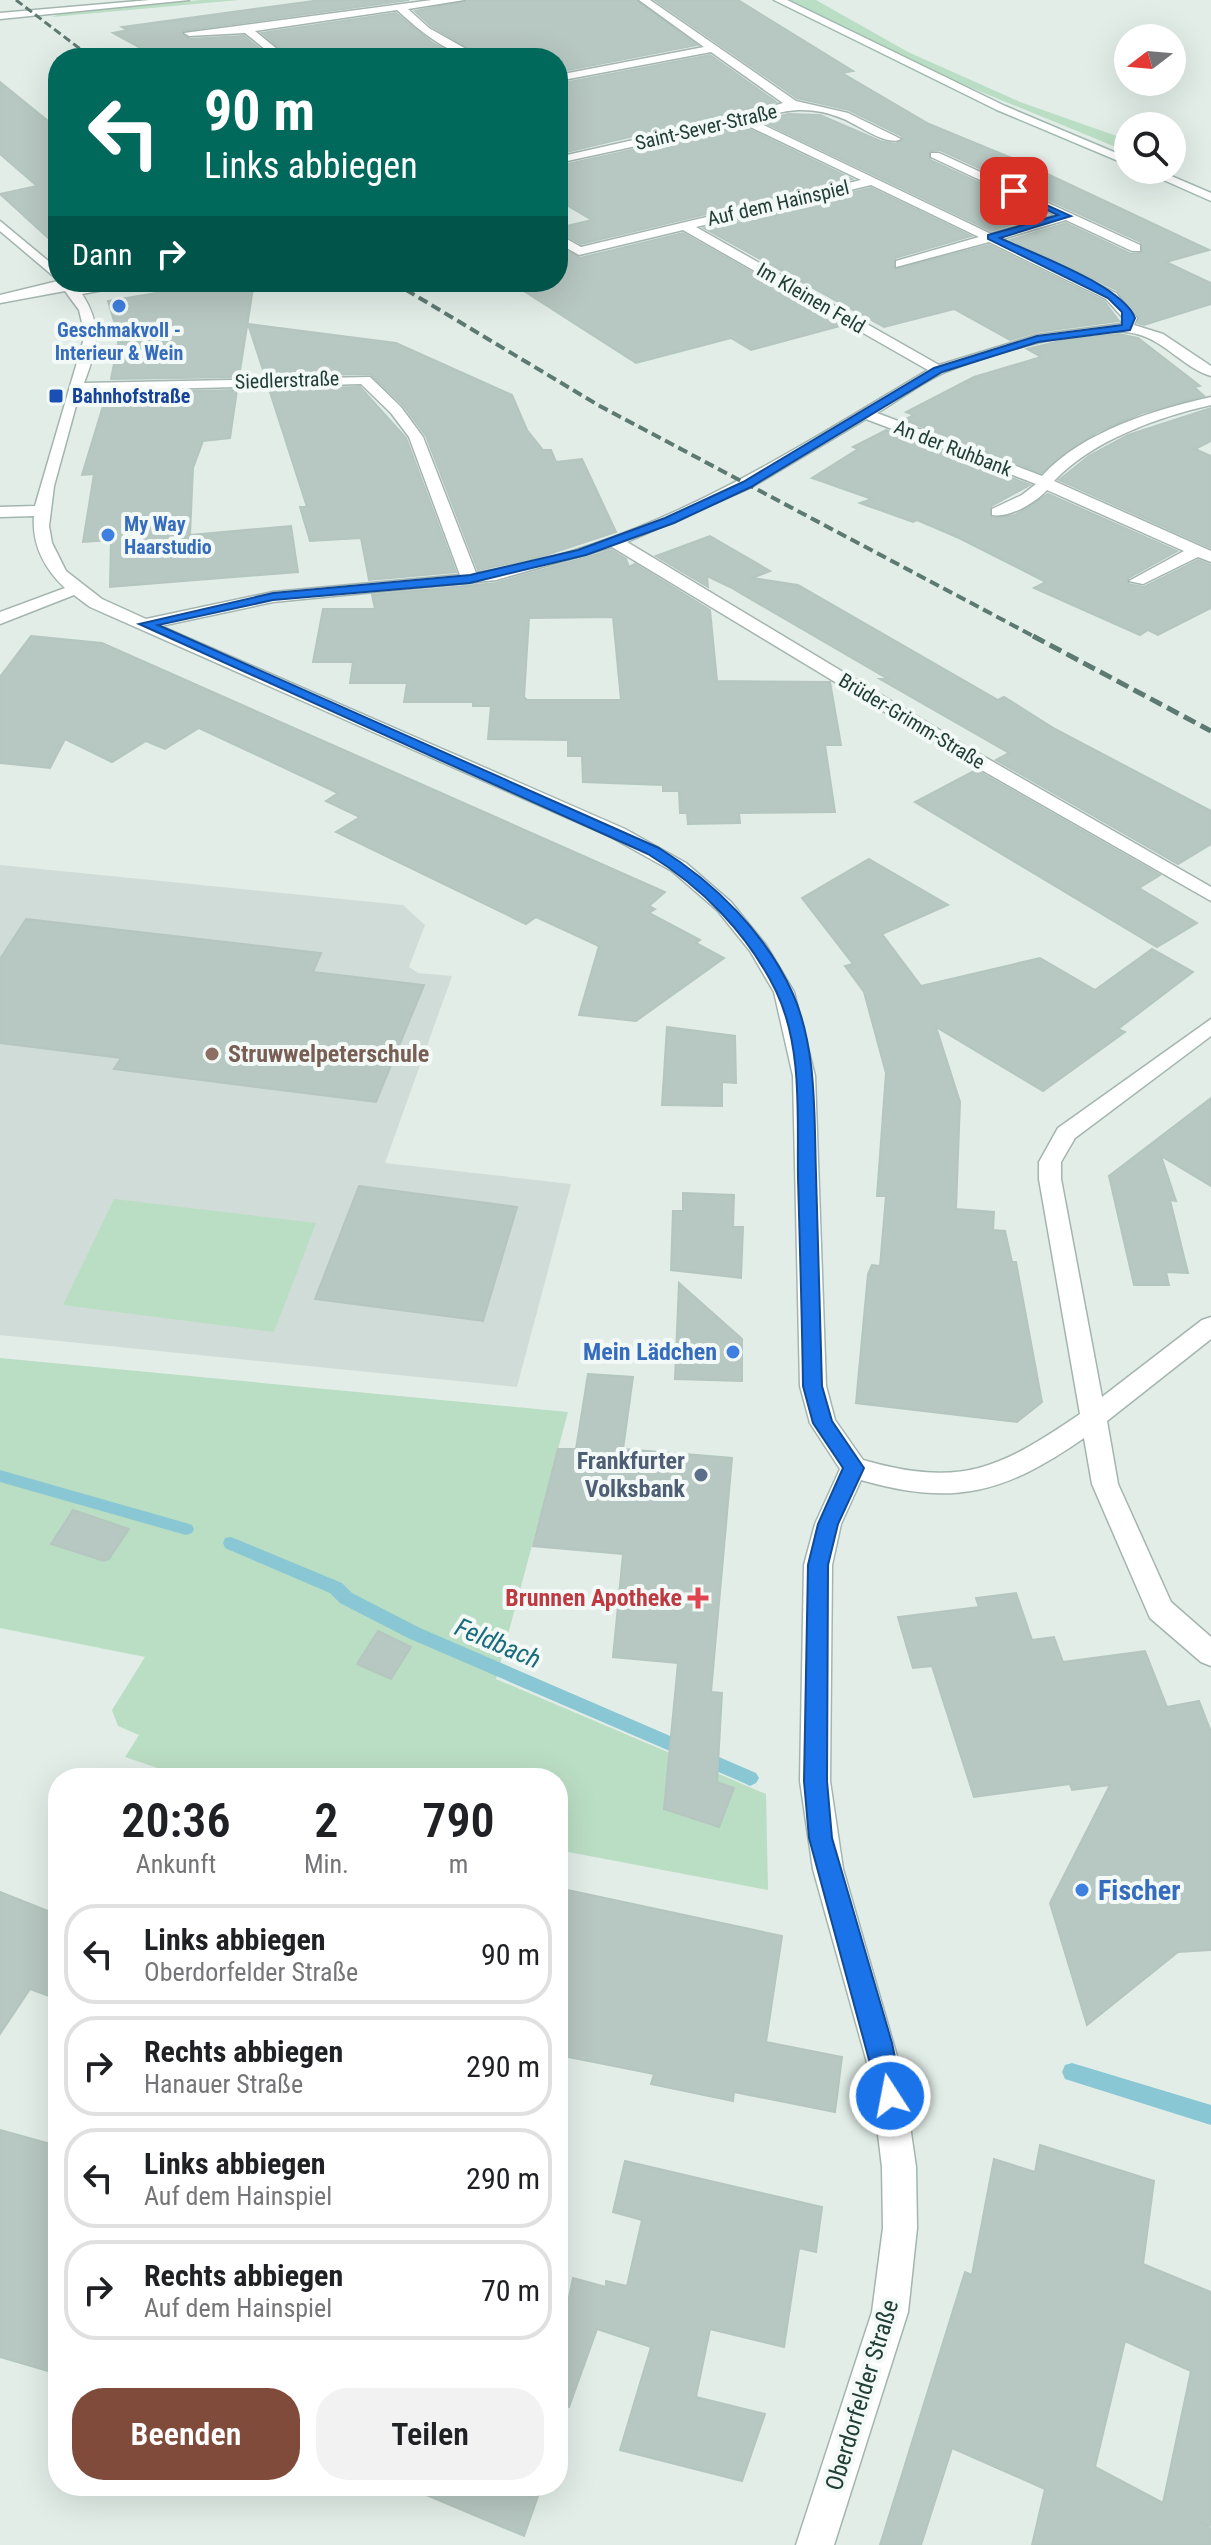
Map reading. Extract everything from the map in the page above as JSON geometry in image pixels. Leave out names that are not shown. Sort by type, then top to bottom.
[{"type":"street","points":[[0,16],[184,0]]},
{"type":"street","points":[[189,33],[249,30],[313,16],[459,0]]},
{"type":"street","points":[[644,0],[792,104]]},
{"type":"street","points":[[779,0],[1001,108],[1114,156]]},
{"type":"street","points":[[400,7],[425,30],[458,48]]},
{"type":"street","points":[[299,8],[313,16]]},
{"type":"street","points":[[249,30],[251,36],[268,48]]},
{"type":"street","points":[[568,76],[715,48]]},
{"type":"street","name":"Saint-Sever-Straße","points":[[568,158],[743,119],[792,104],[844,115],[895,139]]},
{"type":"street","name":"Auf dem Hainspiel","points":[[743,119],[1111,296],[1127,311],[1130,318],[1127,327]]},
{"type":"street","points":[[935,155],[1136,248]]},
{"type":"street","points":[[1188,187],[1211,177]]},
{"type":"street","name":"Auf dem Hainspiel","points":[[568,244],[579,251],[872,181]]},
{"type":"street","points":[[1181,184],[1211,197]]},
{"type":"street","points":[[1188,187],[1211,188]]},
{"type":"street","points":[[901,264],[1066,216]]},
{"type":"street","points":[[0,225],[48,268]]},
{"type":"street","name":"Im Kleinen Feld","points":[[684,225],[938,370]]},
{"type":"street","points":[[0,299],[48,288]]},
{"type":"street","points":[[73,292],[83,303],[91,327],[89,360],[75,387],[40,511],[44,550],[59,575],[75,590],[145,624],[618,833],[679,867],[740,924],[784,992],[800,1047],[805,1092],[813,1386],[823,1423],[854,1468],[918,1483],[972,1483],[996,1476],[1095,1416],[1211,1326]]},
{"type":"street","points":[[145,624],[273,597],[470,579],[522,569],[615,542],[692,511],[747,484],[938,370],[1037,339],[1127,327],[1158,337],[1211,372]]},
{"type":"street","name":"Siedlerstraße","points":[[75,387],[365,380],[396,410],[416,437],[470,579]]},
{"type":"street","name":"An der Ruhbank","points":[[997,512],[1036,493],[1043,482],[1063,465],[1105,441],[1174,409],[1211,401]]},
{"type":"street","name":"An der Ruhbank","points":[[864,413],[1043,482],[1204,554]]},
{"type":"street","points":[[0,512],[40,511]]},
{"type":"street","name":"Brüder-Grimm-Straße","points":[[615,542],[970,756],[1211,895]]},
{"type":"street","name":"An der Ruhbank","points":[[1137,581],[1204,554]]},
{"type":"street","points":[[0,619],[27,605],[75,590]]},
{"type":"street","points":[[1211,1026],[1066,1133],[1050,1162],[1050,1179],[1105,1484],[1160,1610],[1211,1654]]},
{"type":"street","name":"Oberdorfelder Straße","points":[[815,2545],[890,2312],[900,2228],[899,2167],[887,2077],[824,1853],[815,1781],[818,1565],[828,1524],[854,1468]]},
{"type":"shaded area","name":"Struwwelpeterschule","points":[[0,865],[403,905],[425,925],[409,967],[418,973],[452,976],[385,1163],[571,1184],[517,1387],[0,1335]]},
{"type":"green space","points":[[201,0],[239,0],[52,17],[62,13]]},
{"type":"green space","points":[[790,0],[816,0],[908,52],[1020,102],[1114,135],[1114,146],[962,84]]},
{"type":"green space","points":[[114,1199],[316,1223],[274,1332],[63,1305]]},
{"type":"green space","points":[[0,1358],[568,1412],[496,1679],[766,1794],[768,1890],[568,1852],[568,1768],[157,1768],[125,1757],[139,1735],[118,1726],[112,1710],[145,1657],[0,1628]]},
{"type":"building","points":[[321,0],[409,0],[182,31],[189,39],[244,36],[259,48],[141,48],[113,33],[128,30],[122,27]]},
{"type":"building","points":[[467,0],[636,0],[697,45],[568,70],[568,48],[468,48],[431,26],[415,11]]},
{"type":"building","points":[[655,0],[738,0],[853,71],[842,73],[929,124],[1024,163],[1209,250],[1166,262],[1211,283],[1211,304],[1144,325],[1138,323],[1139,316],[1117,290],[1010,240],[1066,223],[1131,254],[1142,253],[1141,242],[940,150],[929,151],[930,160],[1047,214],[991,231],[761,121],[788,114],[820,115],[880,141],[895,144],[904,140],[902,136],[849,110],[797,98]]},
{"type":"building","points":[[396,13],[443,48],[279,48],[262,33]]},
{"type":"building","points":[[710,55],[776,102],[568,152],[568,82]]},
{"type":"building","points":[[0,82],[48,121],[48,238],[0,194],[37,186],[0,154]]},
{"type":"building","points":[[742,126],[852,179],[581,244],[568,237],[568,226],[592,220],[568,206],[568,164]]},
{"type":"building","points":[[871,188],[971,236],[895,258],[894,269],[989,245],[1104,301],[1119,321],[1037,332],[1010,340],[954,309],[884,327],[704,228]]},
{"type":"building","points":[[683,233],[844,325],[751,350],[731,338],[636,363],[526,292],[568,292],[568,251],[580,258]]},
{"type":"building","points":[[162,292],[252,292],[239,377],[111,379],[119,338],[108,301]]},
{"type":"building","points":[[248,324],[396,343],[512,395],[527,430],[543,450],[551,450],[556,462],[582,459],[616,532],[537,558],[478,570],[426,436],[403,405],[370,374],[265,376]]},
{"type":"building","points":[[1118,334],[1138,338],[1200,386],[1194,387],[1204,396],[1142,413],[1097,432],[1041,473],[904,420],[914,415],[906,412],[974,377],[1041,357],[1027,349],[1069,339]]},
{"type":"building","points":[[360,387],[406,438],[456,572],[369,580],[361,538],[310,541],[300,507],[307,507],[269,389]]},
{"type":"building","points":[[237,390],[230,438],[203,441],[193,468],[190,535],[291,526],[298,572],[110,587],[111,540],[83,542],[94,474],[82,475],[107,393]]},
{"type":"building","points":[[1211,408],[1211,441],[1195,449],[1211,456],[1211,548],[1059,480],[1089,456],[1128,435]]},
{"type":"building","points":[[886,430],[1030,485],[991,506],[992,518],[1015,515],[1048,494],[1177,551],[1128,578],[1128,584],[1144,587],[1198,560],[1211,565],[1211,608],[1158,635],[1148,630],[1140,635],[1034,588],[1046,582],[959,538],[917,520],[913,522],[860,503],[872,499],[812,478],[858,449],[853,447]]},
{"type":"building","points":[[710,536],[770,571],[752,578],[798,585],[998,700],[1004,697],[1055,729],[1211,811],[1211,844],[1178,864],[996,760],[1009,753],[880,679],[888,679],[730,587],[707,576],[708,587],[656,556]]},
{"type":"building","points":[[612,550],[626,559],[629,567],[635,564],[710,610],[717,681],[830,682],[841,745],[825,745],[835,812],[739,813],[740,823],[688,824],[687,813],[680,813],[679,791],[663,791],[663,785],[583,782],[582,756],[568,756],[568,740],[488,739],[491,706],[473,706],[473,702],[404,702],[407,683],[350,683],[353,662],[313,662],[323,609],[375,609],[372,595],[496,583]],"holes":[[[613,617],[621,700],[527,700],[524,697],[529,618]]]},
{"type":"building","points":[[31,636],[102,643],[665,892],[649,906],[655,909],[649,913],[700,940],[696,943],[724,958],[636,1021],[579,1015],[599,946],[536,917],[526,924],[336,832],[360,817],[326,801],[338,793],[199,728],[165,749],[146,741],[112,762],[65,739],[50,768],[0,763],[0,677]]},
{"type":"building","points":[[976,770],[1160,875],[1139,888],[1197,923],[1157,947],[915,802]]},
{"type":"building","points":[[869,859],[948,905],[882,934],[921,986],[1040,958],[1095,990],[1152,949],[1193,972],[1118,1029],[1125,1032],[1043,1091],[936,1027],[960,1102],[956,1209],[994,1212],[993,1230],[1005,1231],[1012,1262],[1016,1262],[1042,1402],[1017,1422],[856,1403],[868,1274],[872,1265],[880,1266],[886,1196],[877,1196],[886,1073],[864,992],[845,966],[853,964],[802,898]]},
{"type":"building","points":[[26,919],[321,953],[313,972],[424,985],[376,1102],[114,1069],[121,1058],[0,1043],[0,959]]},
{"type":"building","points":[[667,1027],[735,1036],[736,1083],[722,1082],[722,1106],[662,1105]]},
{"type":"building","points":[[1211,1098],[1211,1186],[1161,1156],[1176,1201],[1170,1200],[1188,1273],[1166,1272],[1169,1285],[1134,1285],[1109,1176]]},
{"type":"building","points":[[359,1186],[517,1207],[483,1321],[315,1299]]},
{"type":"building","points":[[683,1193],[734,1195],[733,1227],[743,1227],[741,1278],[671,1270],[673,1211],[683,1211]]},
{"type":"building","points":[[679,1283],[742,1339],[742,1381],[675,1379]]},
{"type":"building","points":[[588,1374],[633,1377],[623,1449],[732,1458],[711,1692],[722,1693],[717,1782],[734,1788],[719,1827],[664,1809],[678,1663],[613,1657],[623,1554],[533,1546],[558,1449],[576,1449]]},
{"type":"building","points":[[73,1510],[129,1529],[109,1559],[104,1561],[51,1544]]},
{"type":"building","points":[[1016,1593],[1032,1640],[1054,1637],[1063,1662],[1145,1651],[1167,1707],[1199,1701],[1211,1732],[1211,1950],[1178,1952],[1087,2025],[1050,1903],[1110,1785],[1072,1790],[1070,1784],[974,1797],[932,1666],[913,1668],[898,1617],[979,1607],[976,1598]]},
{"type":"building","points":[[378,1631],[411,1647],[391,1679],[357,1664]]},
{"type":"building","points":[[568,1890],[782,1936],[766,2042],[842,2057],[835,2112],[734,2092],[733,2101],[651,2084],[654,2074],[568,2057]]},
{"type":"building","points":[[0,1892],[48,1911],[48,1995],[30,1989],[0,2034]]},
{"type":"building","points":[[0,2130],[48,2143],[48,2371],[0,2357]]},
{"type":"building","points":[[1040,2145],[1154,2181],[1143,2264],[1211,2292],[1211,2526],[1199,2522],[1211,2529],[1211,2545],[1032,2545],[1045,2489],[952,2448],[921,2545],[880,2545],[965,2272],[972,2275],[994,2159],[1035,2172]],"holes":[[[1125,2341],[1191,2371],[1163,2503],[1095,2467]]]},
{"type":"building","points":[[625,2161],[822,2207],[816,2252],[799,2248],[784,2347],[710,2329],[696,2397],[765,2414],[742,2481],[620,2450],[651,2347],[597,2329],[568,2407],[568,2302],[573,2278],[606,2287],[606,2281],[627,2286],[642,2220],[613,2212]]},
{"type":"building","points":[[429,2496],[538,2496],[524,2536]]},
{"type":"waterway","name":"Feldbach","points":[[0,1476],[186,1529]]},
{"type":"waterway","name":"Feldbach","points":[[231,1543],[336,1588],[346,1598],[414,1633],[750,1778]]},
{"type":"waterway","name":"Feldbach","points":[[1072,2072],[1211,2115]]},
{"type":"railway","points":[[16,0],[79,48]]},
{"type":"railway","points":[[410,292],[598,405],[1037,638]]},
{"type":"railway","points":[[1033,636],[1211,731]]},
{"type":"place","name":"Geschmakvoll - Interieur & Wein","points":[[119,306]]},
{"type":"place","name":"Bahnhofstraße","points":[[56,396]]},
{"type":"place","name":"My Way Haarstudio","points":[[108,535]]},
{"type":"place","name":"Struwwelpeterschule","points":[[212,1054]]},
{"type":"place","name":"Mein Lädchen","points":[[733,1352]]},
{"type":"place","name":"Frankfurter Volksbank","points":[[701,1475]]},
{"type":"place","name":"Brunnen Apotheke","points":[[698,1598]]},
{"type":"place","name":"Fischer","points":[[1082,1890]]},
{"type":"route","points":[[890,2096],[879,2043],[828,1869],[815,1781],[818,1565],[828,1524],[854,1468],[816,1409],[804,1076],[800,1047],[784,992],[759,949],[724,906],[679,867],[654,851],[145,624],[273,597],[470,579],[522,569],[582,552],[670,521],[747,484],[938,370],[1037,339],[1127,327],[1130,318],[1127,311],[1111,296],[991,237],[1066,216],[1014,191]]}]
